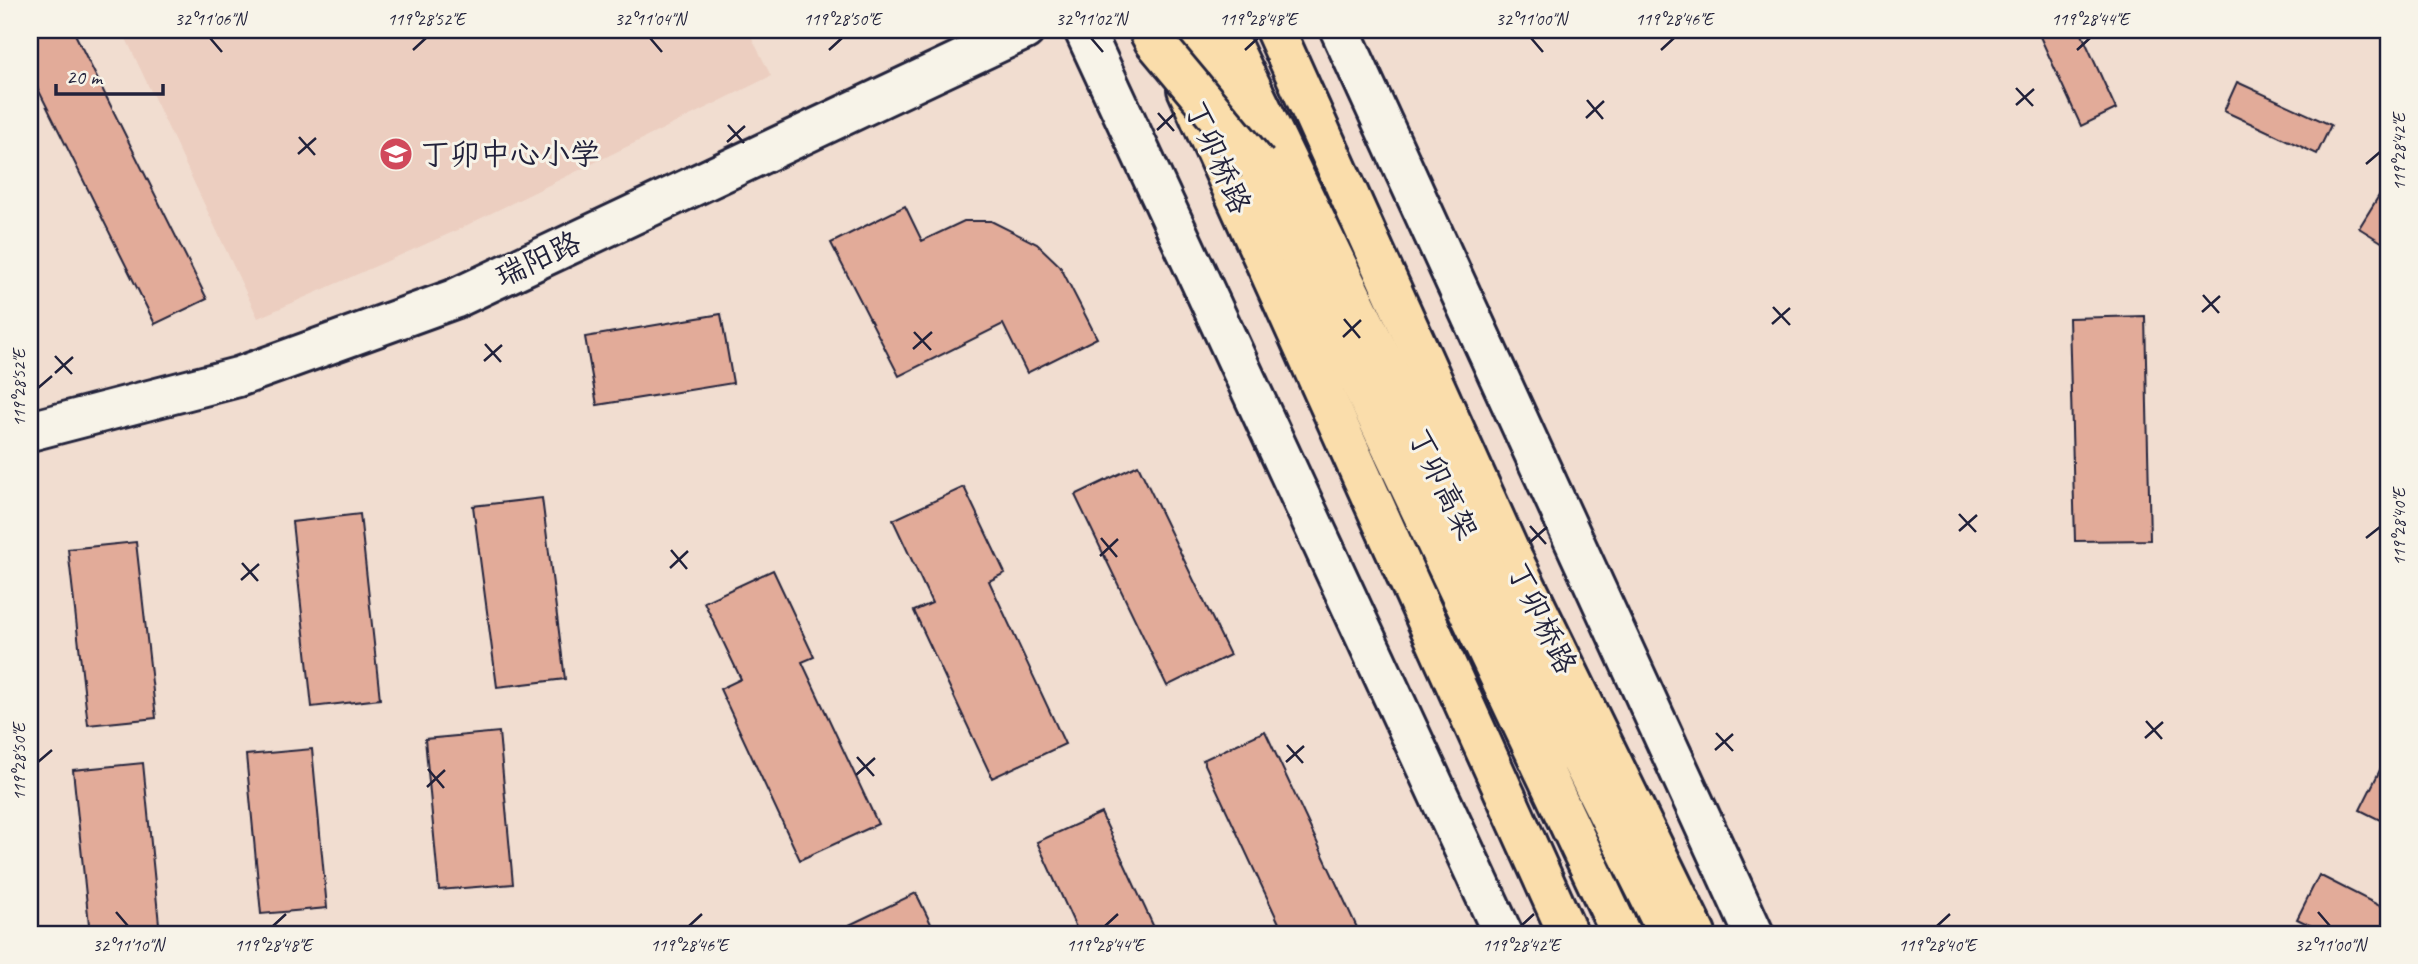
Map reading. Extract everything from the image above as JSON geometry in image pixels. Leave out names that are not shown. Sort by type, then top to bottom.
[{"type":"main road","points":[[1148,30],[1154,41],[1257,164]]},
{"type":"main road","name":"丁卯桥路","points":[[1160,30],[1568,934]]},
{"type":"main road","name":"丁卯高架","points":[[1188,30],[1257,164],[1621,934]]},
{"type":"main road","name":"丁卯高架","points":[[1224,30],[1440,479],[1668,934]]},
{"type":"main road","name":"丁卯桥路","points":[[1275,30],[1513,559],[1696,934]]},
{"type":"street","name":"瑞阳路","points":[[30,431],[238,377],[454,299],[1025,30]]},
{"type":"street","points":[[1084,30],[1503,934]]},
{"type":"street","points":[[1340,30],[1754,934]]},
{"type":"shaded area","name":"丁卯中心小学","points":[[122,30],[748,30],[771,76],[453,232],[258,318]]},
{"type":"building","points":[[30,30],[73,30],[207,299],[155,324],[30,73]]},
{"type":"building","points":[[2037,30],[2080,30],[2116,109],[2081,126]]},
{"type":"building","points":[[2237,82],[2331,125],[2317,154],[2224,111]]},
{"type":"building","points":[[2385,186],[2388,188],[2388,246],[2359,228]]},
{"type":"building","points":[[905,206],[922,241],[964,221],[991,221],[1037,244],[1060,266],[1097,338],[1027,373],[1003,324],[899,376],[831,243]]},
{"type":"building","points":[[721,314],[733,383],[597,405],[585,337]]},
{"type":"building","points":[[2145,316],[2150,540],[2075,541],[2069,318]]},
{"type":"building","points":[[1138,465],[1230,655],[1167,686],[1075,495]]},
{"type":"building","points":[[964,487],[1005,573],[989,581],[1065,744],[992,778],[914,611],[932,603],[893,520]]},
{"type":"building","points":[[542,498],[565,679],[497,687],[473,506]]},
{"type":"building","points":[[360,514],[380,699],[312,707],[292,522]]},
{"type":"building","points":[[136,542],[156,718],[88,725],[68,549]]},
{"type":"building","points":[[773,570],[814,657],[802,662],[878,824],[800,860],[720,689],[741,679],[704,602]]},
{"type":"building","points":[[1265,731],[1360,934],[1284,934],[1203,760]]},
{"type":"building","points":[[499,732],[513,884],[439,890],[425,739]]},
{"type":"building","points":[[312,749],[327,908],[261,914],[246,755]]},
{"type":"building","points":[[2388,754],[2388,824],[2360,810]]},
{"type":"building","points":[[143,763],[160,934],[90,934],[73,770]]},
{"type":"building","points":[[1101,813],[1157,934],[1079,934],[1037,842]]},
{"type":"building","points":[[2319,875],[2388,910],[2388,934],[2328,934],[2297,919]]},
{"type":"building","points":[[916,893],[936,934],[847,934],[843,928]]},
{"type":"place","name":"丁卯中心小学","points":[[396,154]]}]
